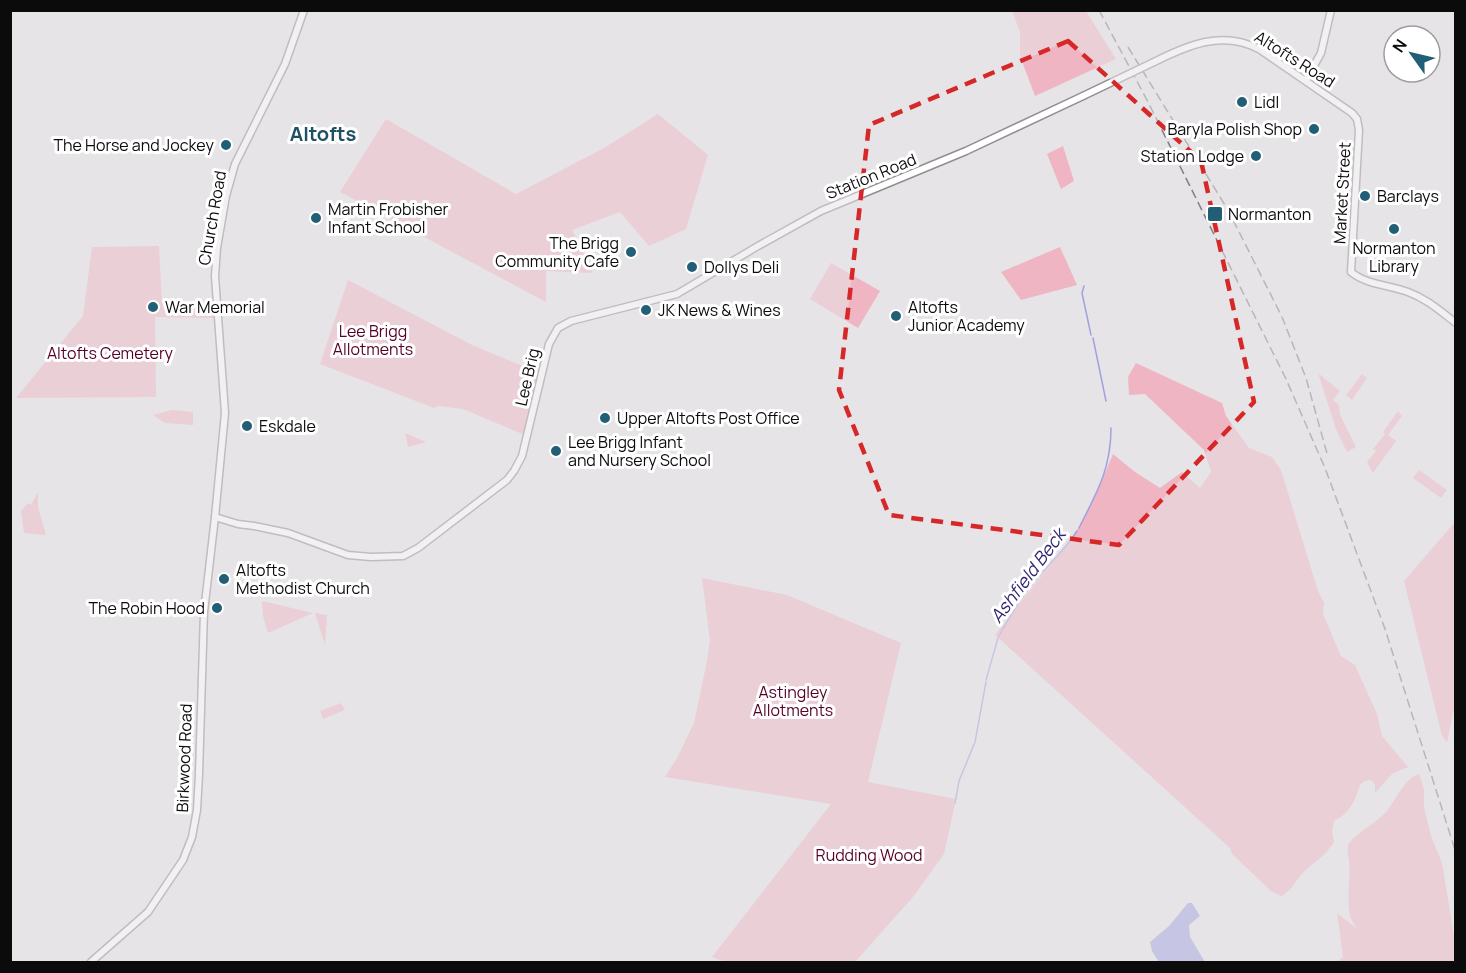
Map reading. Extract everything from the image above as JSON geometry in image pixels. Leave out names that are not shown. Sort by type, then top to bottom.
[{"type":"street","name":"Church Road","points":[[215,517],[225,413],[215,266],[226,196],[235,164],[285,64],[303,10]]},
{"type":"street","points":[[1305,80],[1320,53],[1331,10]]},
{"type":"street","name":"Altofts Road","points":[[1083,96],[1192,44],[1222,40],[1251,45],[1355,116]]},
{"type":"street","name":"Station Road","points":[[677,294],[822,211],[957,155],[1083,96]]},
{"type":"street","name":"Market Street","points":[[1355,116],[1359,123],[1359,130],[1351,272],[1357,277],[1378,285],[1418,296],[1440,309],[1454,322]]},
{"type":"street","name":"Lee Brig","points":[[215,517],[238,525],[288,533],[348,555],[403,556],[418,549],[507,480],[514,471],[522,456],[549,344],[558,328],[580,318],[677,294]]},
{"type":"street","name":"Birkwood Road","points":[[91,963],[148,912],[183,860],[192,837],[197,810],[199,774],[201,643],[215,517]]},
{"type":"highlighted area","points":[[1068,41],[1201,161],[1254,402],[1119,545],[889,515],[839,390],[869,125]]},
{"type":"green space","points":[[1012,11],[1086,11],[1116,59],[1035,96],[1020,56],[1020,32]]},
{"type":"green space","points":[[658,114],[708,155],[686,229],[649,246],[620,212],[572,230],[593,273],[546,271],[546,302],[340,192],[386,119],[516,194],[604,148]]},
{"type":"green space","points":[[1063,146],[1074,181],[1061,189],[1047,154]]},
{"type":"green space","name":"Altofts Cemetery","points":[[159,246],[162,304],[217,302],[218,318],[155,317],[156,397],[16,398],[83,316],[92,247]]},
{"type":"green space","points":[[1060,247],[1077,285],[1021,300],[1001,272]]},
{"type":"green space","points":[[831,263],[880,291],[858,328],[810,299]]},
{"type":"green space","name":"Lee Brigg Allotments","points":[[348,280],[472,345],[525,367],[542,369],[527,436],[463,409],[438,406],[434,408],[320,364]]},
{"type":"green space","points":[[1136,363],[1222,403],[1226,416],[1249,448],[1272,457],[1281,470],[1318,591],[1324,603],[1323,614],[1341,656],[1355,665],[1377,714],[1382,736],[1408,767],[1392,774],[1375,793],[1375,784],[1371,780],[1360,785],[1351,806],[1334,821],[1332,832],[1334,842],[1331,847],[1281,896],[1271,891],[1232,854],[1230,848],[995,635],[1076,532],[1097,492],[1113,454],[1160,488],[1182,472],[1200,488],[1211,472],[1204,450],[1145,394],[1129,395],[1128,377]]},
{"type":"green space","points":[[1318,373],[1340,391],[1333,400],[1339,405],[1340,415],[1356,447],[1347,452],[1336,429]]},
{"type":"green space","points":[[1362,374],[1367,378],[1352,400],[1346,395]]},
{"type":"green space","points":[[172,410],[193,412],[193,425],[165,423],[153,415]]},
{"type":"green space","points":[[1398,411],[1402,416],[1388,435],[1396,441],[1373,473],[1367,462],[1376,451],[1373,449]]},
{"type":"green space","points":[[405,433],[426,442],[408,447]]},
{"type":"green space","points":[[1419,470],[1447,490],[1441,498],[1413,478]]},
{"type":"green space","points":[[38,492],[38,507],[46,535],[24,533],[21,511],[28,503],[31,505]]},
{"type":"green space","points":[[1455,522],[1456,699],[1447,742],[1442,736],[1404,581]]},
{"type":"green space","points":[[702,578],[787,595],[901,643],[868,782],[956,799],[944,854],[913,897],[855,962],[725,962],[712,957],[831,804],[665,777],[694,723],[706,666],[710,640]]},
{"type":"green space","points":[[262,601],[313,613],[268,633]]},
{"type":"green space","points":[[315,613],[327,615],[325,645]]},
{"type":"green space","points":[[341,703],[345,710],[323,719],[320,711]]},
{"type":"green space","points":[[1419,774],[1424,789],[1424,807],[1431,836],[1442,863],[1455,942],[1455,962],[1337,962],[1343,957],[1337,913],[1356,928],[1349,908],[1349,844],[1386,812],[1404,785]]},
{"type":"water","points":[[1188,903],[1192,903],[1200,916],[1189,925],[1190,937],[1205,962],[1159,962],[1152,951],[1150,942],[1169,926]]},
{"type":"waterway","name":"Ashfield Beck","points":[[1084,286],[1082,293],[1091,335]]},
{"type":"waterway","name":"Ashfield Beck","points":[[1093,338],[1106,401]]},
{"type":"waterway","name":"Ashfield Beck","points":[[1079,528],[1106,468],[1111,428]]},
{"type":"waterway","name":"Ashfield Beck","points":[[999,636],[1030,588],[1077,531]]},
{"type":"waterway","name":"Ashfield Beck","points":[[986,680],[998,638]]},
{"type":"waterway","name":"Ashfield Beck","points":[[955,803],[959,781],[975,742],[986,682]]},
{"type":"railway","points":[[1099,10],[1148,102],[1286,379],[1325,468],[1385,629],[1456,853]]},
{"type":"railway","points":[[1128,47],[1228,210],[1282,317],[1306,378],[1328,457]]},
{"type":"place","name":"Lidl","points":[[1242,102]]},
{"type":"place","name":"Baryla Polish Shop","points":[[1314,129]]},
{"type":"place","name":"The Horse and Jockey","points":[[226,145]]},
{"type":"place","name":"Station Lodge","points":[[1256,156]]},
{"type":"place","name":"Barclays","points":[[1365,196]]},
{"type":"place","name":"Normanton","points":[[1215,214]]},
{"type":"place","name":"Martin Frobisher Infant School","points":[[316,218]]},
{"type":"place","name":"Normanton Library","points":[[1394,229]]},
{"type":"place","name":"The Brigg Community Cafe","points":[[631,252]]},
{"type":"place","name":"Dollys Deli","points":[[692,267]]},
{"type":"place","name":"War Memorial","points":[[153,307]]},
{"type":"place","name":"JK News & Wines","points":[[646,310]]},
{"type":"place","name":"Altofts Junior Academy","points":[[896,316]]},
{"type":"place","name":"Upper Altofts Post Office","points":[[605,418]]},
{"type":"place","name":"Eskdale","points":[[247,426]]},
{"type":"place","name":"Lee Brigg Infant and Nursery School","points":[[556,451]]},
{"type":"place","name":"Altofts Methodist Church","points":[[224,579]]},
{"type":"place","name":"The Robin Hood","points":[[217,608]]},
{"type":"district","name":"Altofts","points":[[323,134]]},
{"type":"park label","name":"Astingley Allotments","points":[[793,701]]},
{"type":"park label","name":"Rudding Wood","points":[[869,855]]}]
